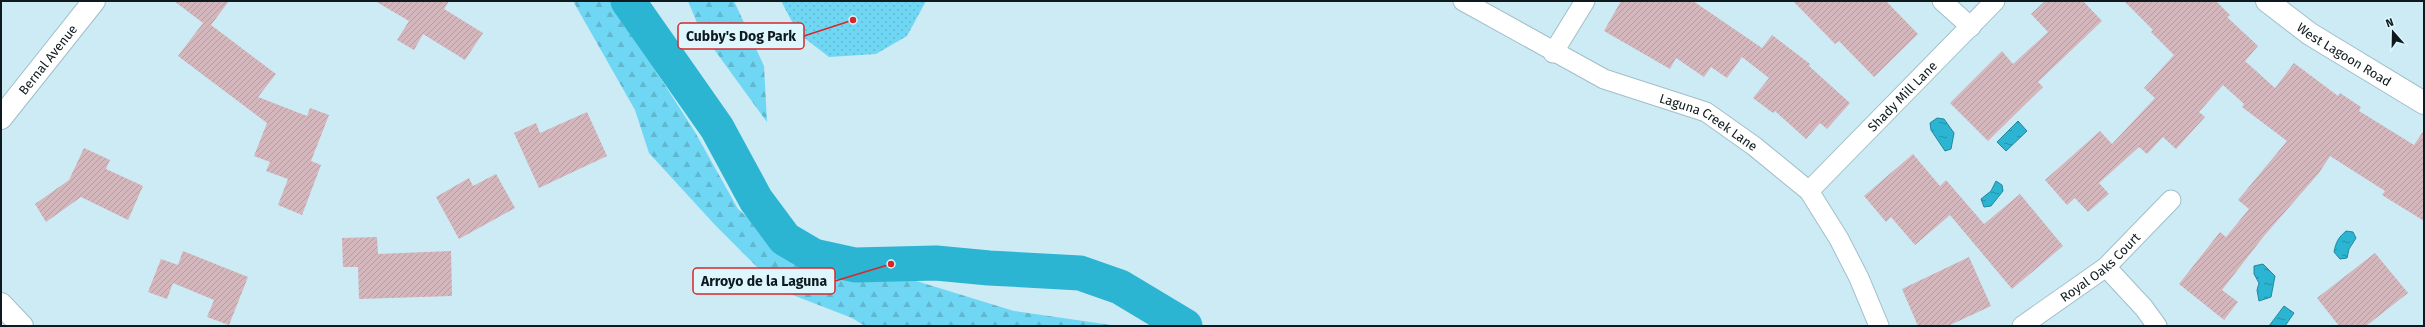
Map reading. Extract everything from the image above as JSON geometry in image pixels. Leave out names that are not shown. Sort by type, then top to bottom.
[{"type":"street","name":"Bernal Avenue","points":[[1,118],[94,1]]},
{"type":"street","name":"Laguna Creek Lane","points":[[1463,1],[1553,53],[1604,79],[1706,112],[1754,146],[1809,191],[1839,239],[1859,278],[1879,326]]},
{"type":"street","points":[[1553,53],[1585,1]]},
{"type":"street","points":[[1942,1],[1971,27]]},
{"type":"street","name":"Shady Mill Lane","points":[[1809,191],[1995,1]]},
{"type":"street","name":"West Lagoon Road","points":[[2267,1],[2310,34],[2424,103]]},
{"type":"street","name":"Royal Oaks Court","points":[[2022,326],[2106,267],[2171,200]]},
{"type":"street","points":[[2106,267],[2144,308],[2157,326]]},
{"type":"street","points":[[1,304],[22,326]]},
{"type":"green space","points":[[573,1],[611,1],[695,132],[738,209],[814,276],[913,280],[1014,311],[1118,326],[865,326],[852,318],[780,290],[715,225],[649,153],[635,110]]},
{"type":"green space","points":[[688,1],[734,1],[764,66],[767,122],[700,30]]},
{"type":"green space","points":[[781,1],[926,1],[907,36],[876,54],[829,57],[798,33]]},
{"type":"water","points":[[1937,118],[1944,119],[1954,133],[1951,149],[1945,151],[1931,130],[1930,123]]},
{"type":"water","points":[[2018,121],[2027,131],[2006,151],[1997,142]]},
{"type":"water","points":[[1996,181],[2002,185],[2003,191],[1991,206],[1984,207],[1981,199],[1991,191]]},
{"type":"water","points":[[2346,231],[2353,232],[2356,238],[2349,249],[2347,258],[2340,259],[2334,252],[2338,240]]},
{"type":"water","points":[[2263,264],[2275,276],[2271,297],[2259,301],[2257,290],[2259,283],[2254,274],[2254,266]]},
{"type":"water","points":[[2284,306],[2294,313],[2285,326],[2269,326]]},
{"type":"building","points":[[174,1],[229,1],[211,25],[276,74],[258,97],[307,116],[310,108],[329,115],[311,161],[321,165],[302,215],[278,205],[288,179],[266,171],[270,162],[254,156],[267,123],[178,56],[203,23]]},
{"type":"building","points":[[375,1],[449,1],[444,9],[483,33],[465,60],[423,34],[414,50],[397,40],[409,21]]},
{"type":"building","points":[[1621,1],[1693,1],[1762,48],[1772,35],[1810,64],[1809,66],[1850,103],[1827,129],[1820,123],[1806,139],[1775,111],[1773,113],[1753,98],[1769,78],[1742,57],[1727,78],[1711,67],[1704,77],[1676,58],[1670,69],[1604,31]]},
{"type":"building","points":[[1793,1],[1886,1],[1918,34],[1874,77],[1839,41],[1835,44]]},
{"type":"building","points":[[2045,1],[2083,1],[2102,21],[2038,82],[2043,87],[1988,141],[1950,103],[2002,51],[2013,64],[2048,32],[2031,14]]},
{"type":"building","points":[[2124,1],[2216,1],[2230,15],[2227,17],[2258,46],[2245,61],[2275,88],[2294,63],[2338,96],[2340,93],[2361,107],[2359,111],[2414,145],[2424,130],[2424,221],[2382,195],[2385,191],[2330,156],[2319,173],[2264,236],[2222,290],[2238,302],[2224,320],[2179,284],[2220,232],[2226,237],[2249,209],[2238,200],[2287,141],[2242,107],[2244,104],[2223,85],[2199,112],[2205,117],[2176,149],[2163,137],[2147,154],[2139,147],[2099,183],[2109,194],[2088,212],[2075,198],[2067,205],[2045,180],[2100,131],[2112,144],[2155,98],[2144,88],[2174,55],[2151,32],[2153,30]]},
{"type":"building","points":[[587,112],[607,156],[539,188],[514,133],[536,123],[540,133]]},
{"type":"building","points":[[84,148],[110,160],[106,169],[143,186],[128,220],[81,197],[46,222],[35,204],[69,180]]},
{"type":"building","points":[[1913,154],[1940,186],[1946,180],[1984,224],[2020,194],[2063,246],[2012,289],[1950,215],[1915,245],[1891,217],[1886,222],[1864,196]]},
{"type":"building","points":[[496,174],[515,208],[459,239],[436,197],[469,178],[473,186]]},
{"type":"building","points":[[377,237],[378,254],[451,251],[452,296],[359,299],[358,267],[343,267],[342,238]]},
{"type":"building","points":[[183,251],[248,277],[229,325],[207,317],[214,300],[173,283],[167,299],[148,292],[161,259],[178,265]]},
{"type":"building","points":[[2375,253],[2408,293],[2366,326],[2339,326],[2317,298]]},
{"type":"building","points":[[1969,257],[1991,306],[1948,326],[1918,326],[1902,289]]},
{"type":"waterway","points":[[628,1],[717,128],[756,200],[785,239],[814,256],[855,265],[936,263],[989,268],[1080,273],[1120,287],[1185,326]]},
{"type":"place","name":"Cubby's Dog Park","points":[[853,20]]},
{"type":"place","name":"Arroyo de la Laguna","points":[[891,264]]}]
